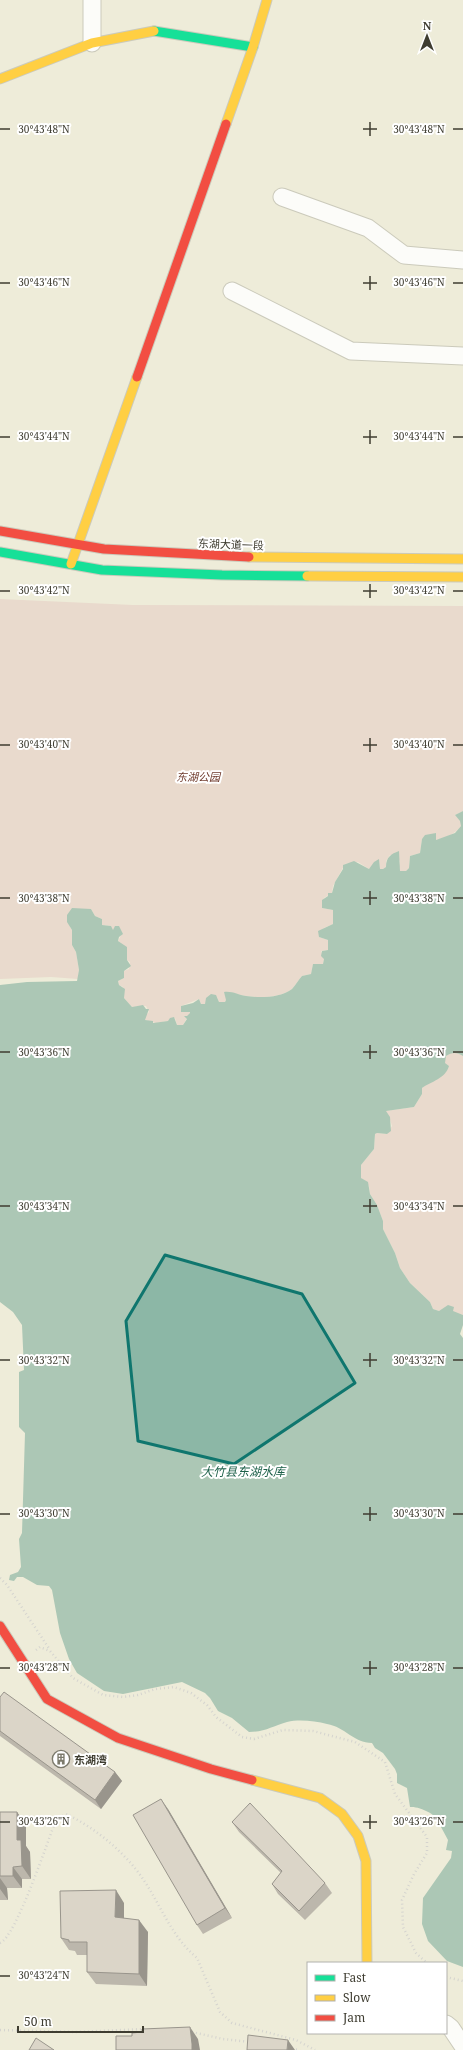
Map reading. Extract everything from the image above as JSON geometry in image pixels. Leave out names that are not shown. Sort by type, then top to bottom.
[{"type":"street","points":[[92,0],[92,43]]},
{"type":"street","points":[[71,564],[253,47],[267,0]]},
{"type":"street","points":[[0,79],[92,43],[152,31],[253,47]]},
{"type":"street","points":[[282,197],[368,228],[404,255],[463,260]]},
{"type":"street","points":[[232,291],[351,351],[463,356]]},
{"type":"street","name":"东湖大道一段","points":[[0,531],[104,550],[222,557],[463,559]]},
{"type":"street","points":[[0,552],[102,570],[222,575],[463,577]]},
{"type":"street","points":[[0,1626],[47,1700],[118,1738],[211,1769],[320,1798],[342,1814],[358,1836],[366,1861],[367,1962]]},
{"type":"street","points":[[447,2025],[451,2028],[463,2046]]},
{"type":"path","points":[[0,1578],[7,1585],[50,1651],[73,1678],[103,1695],[123,1697],[138,1695],[155,1689],[174,1687],[191,1693],[202,1701],[216,1717],[242,1737],[254,1739],[283,1730],[313,1731],[356,1742],[385,1762],[395,1794],[427,1837],[427,1853],[414,1874],[402,1900],[403,1927],[416,1953],[426,1962]]},
{"type":"path","points":[[20,1657],[40,1647],[50,1651]]},
{"type":"path","points":[[0,1943],[4,1942],[15,1923],[56,1820],[66,1814],[98,1833],[126,1859],[145,1882],[166,1921],[190,1952],[197,1958],[220,2012],[232,2023],[296,2040],[315,2050]]},
{"type":"path","points":[[447,1976],[463,1981]]},
{"type":"path","points":[[0,2030],[76,2032],[150,2030]]},
{"type":"path","points":[[185,2030],[203,2036],[252,2043]]},
{"type":"path","points":[[286,2048],[300,2050]]},
{"type":"highlighted area","points":[[165,1255],[302,1294],[355,1383],[234,1464],[138,1441],[126,1321]]},
{"type":"green space","name":"东湖公园","points":[[0,599],[133,605],[463,606],[463,811],[455,815],[461,821],[461,826],[453,834],[444,838],[436,840],[436,833],[422,839],[420,853],[410,856],[409,868],[406,871],[400,872],[400,861],[390,855],[386,861],[386,867],[383,869],[380,869],[379,860],[369,869],[358,862],[345,864],[333,886],[332,893],[324,898],[322,908],[333,910],[333,924],[324,928],[319,937],[328,940],[328,950],[321,951],[324,959],[323,964],[313,964],[311,974],[302,976],[292,989],[276,996],[257,997],[224,992],[227,998],[225,1002],[219,1002],[217,997],[207,1001],[205,1004],[201,1004],[199,999],[181,1006],[181,1012],[190,1011],[183,1025],[177,1025],[175,1018],[156,1023],[145,1020],[145,1016],[149,1012],[146,1006],[132,1007],[124,998],[123,987],[119,985],[118,981],[124,978],[124,971],[129,969],[130,962],[127,960],[126,949],[118,941],[122,933],[111,930],[111,926],[102,925],[102,919],[95,916],[91,909],[70,927],[72,930],[72,945],[76,952],[79,970],[78,979],[51,977],[0,979]]},
{"type":"green space","points":[[451,1053],[459,1053],[463,1056],[463,1315],[444,1309],[439,1311],[433,1309],[430,1302],[410,1283],[400,1268],[395,1253],[383,1229],[383,1221],[377,1205],[370,1194],[369,1186],[361,1178],[361,1165],[374,1149],[375,1134],[387,1134],[392,1126],[389,1116],[385,1111],[414,1107],[422,1094],[422,1088],[437,1074],[445,1061],[446,1056]]},
{"type":"water","name":"大竹县东湖水库","points":[[463,811],[463,1056],[454,1053],[446,1056],[445,1063],[449,1066],[447,1070],[441,1077],[422,1088],[422,1094],[414,1107],[386,1111],[390,1117],[391,1131],[387,1134],[375,1134],[374,1149],[361,1165],[361,1178],[368,1182],[370,1194],[377,1205],[383,1221],[383,1229],[395,1253],[400,1268],[410,1283],[430,1302],[433,1309],[439,1311],[448,1305],[454,1307],[453,1311],[463,1315],[463,1325],[460,1334],[463,1338],[463,1967],[447,1961],[428,1941],[422,1924],[423,1898],[451,1858],[452,1851],[446,1850],[448,1840],[441,1827],[442,1824],[436,1817],[428,1812],[419,1808],[410,1807],[407,1788],[397,1783],[397,1774],[395,1769],[383,1753],[375,1748],[372,1743],[355,1738],[339,1728],[307,1721],[287,1722],[265,1730],[249,1732],[232,1718],[218,1711],[205,1693],[182,1682],[123,1694],[104,1691],[77,1673],[69,1659],[60,1633],[52,1590],[49,1586],[37,1585],[23,1577],[17,1577],[14,1581],[9,1580],[10,1575],[18,1572],[21,1567],[19,1539],[22,1533],[25,1433],[19,1427],[19,1372],[24,1370],[22,1325],[13,1312],[0,1302],[0,985],[27,982],[77,981],[79,970],[76,952],[72,945],[72,930],[67,922],[67,915],[72,908],[91,909],[95,916],[102,919],[102,925],[111,926],[113,930],[115,926],[119,926],[123,934],[119,937],[118,941],[127,947],[127,960],[131,966],[124,971],[124,978],[118,981],[119,985],[125,989],[124,998],[132,1007],[143,1005],[146,1009],[149,1009],[145,1020],[153,1021],[153,1023],[168,1021],[170,1018],[174,1017],[177,1025],[183,1025],[187,1019],[184,1016],[187,1016],[190,1012],[181,1012],[181,1006],[193,1003],[199,999],[201,1004],[205,1004],[206,998],[211,994],[216,995],[219,1002],[225,1002],[224,992],[257,997],[270,997],[282,994],[292,989],[302,976],[311,974],[313,964],[323,964],[324,959],[321,956],[322,951],[328,950],[328,940],[319,937],[318,931],[333,924],[333,910],[322,908],[322,900],[328,896],[328,893],[332,893],[335,882],[343,869],[343,865],[354,861],[369,869],[374,862],[379,859],[380,869],[383,869],[386,867],[390,856],[399,851],[400,871],[406,871],[409,868],[410,856],[420,853],[422,839],[425,835],[436,833],[436,840],[455,833],[461,826],[460,821],[455,815]]},
{"type":"building","name":"东湖湾","points":[[4,1692],[115,1772],[95,1800],[0,1731],[0,1697]]},
{"type":"building","points":[[161,1799],[225,1908],[197,1925],[133,1815]]},
{"type":"building","points":[[250,1803],[325,1883],[299,1911],[272,1884],[282,1871],[232,1822]]},
{"type":"building","points":[[0,1812],[17,1812],[17,1840],[21,1840],[22,1866],[13,1867],[13,1876],[0,1876]]},
{"type":"building","points":[[116,1890],[115,1917],[139,1920],[139,1974],[87,1972],[87,1942],[69,1942],[69,1940],[61,1938],[60,1891]]},
{"type":"building","points":[[190,2027],[192,2050],[116,2050],[116,2036],[132,2036],[132,2033],[142,2032],[142,2029]]},
{"type":"building","points":[[248,2035],[288,2040],[287,2050],[247,2050]]},
{"type":"building","points":[[36,2038],[54,2050],[29,2050]]},
{"type":"traffic: fast","points":[[154,31],[253,47]]},
{"type":"traffic: fast","points":[[0,552],[102,570],[222,575],[307,576]]},
{"type":"traffic: slow","points":[[226,124],[253,47],[267,0]]},
{"type":"traffic: slow","points":[[0,79],[92,43],[154,31]]},
{"type":"traffic: slow","points":[[71,564],[137,377]]},
{"type":"traffic: slow","points":[[249,557],[463,559]]},
{"type":"traffic: slow","points":[[307,576],[463,577]]},
{"type":"traffic: slow","points":[[252,1780],[320,1798],[342,1814],[358,1836],[366,1861],[367,1962]]},
{"type":"traffic: jam","points":[[137,377],[226,124]]},
{"type":"traffic: jam","points":[[0,531],[104,549],[249,557]]},
{"type":"traffic: jam","points":[[0,1626],[47,1699],[118,1738],[211,1769],[252,1780]]},
{"type":"place","name":"东湖湾","points":[[61,1759]]}]
